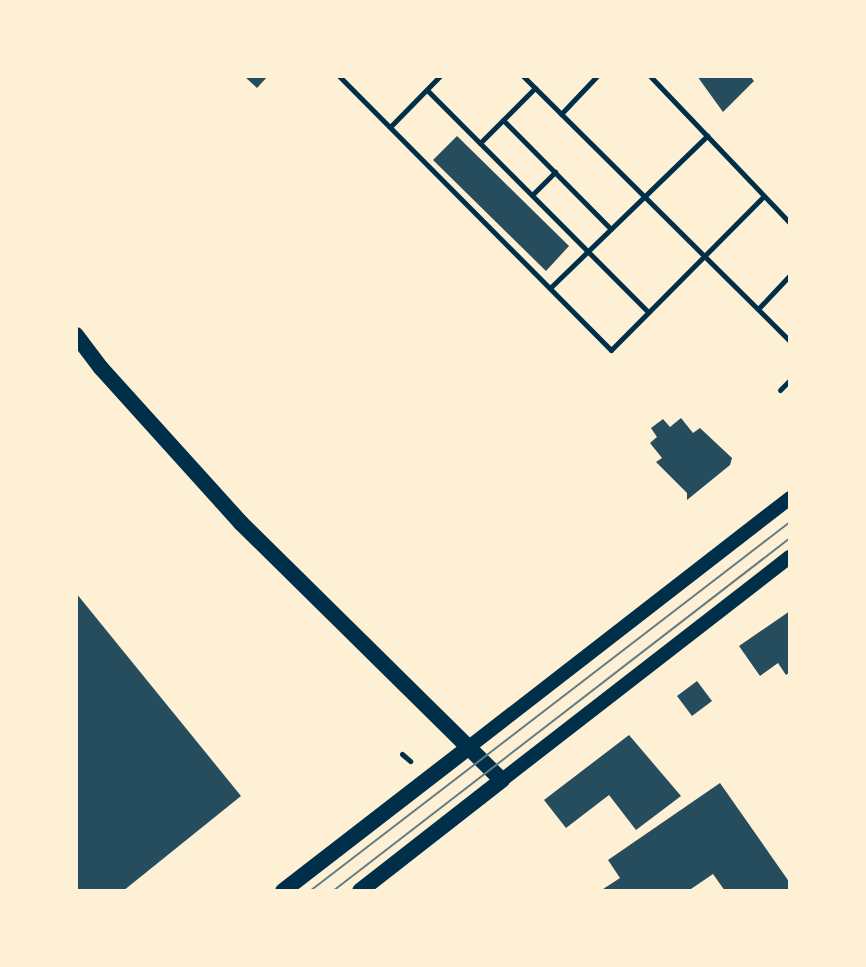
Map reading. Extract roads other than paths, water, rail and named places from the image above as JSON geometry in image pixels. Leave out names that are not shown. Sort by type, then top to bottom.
[{"type":"main road","points":[[76,335],[101,368],[241,523],[502,780],[360,891]]},
{"type":"main road","points":[[283,891],[469,747]]},
{"type":"street","points":[[469,747],[790,498]]},
{"type":"street","points":[[502,780],[790,557]]},
{"type":"tram line","points":[[310,891],[790,522]]},
{"type":"tram line","points":[[333,891],[790,538]]}]
